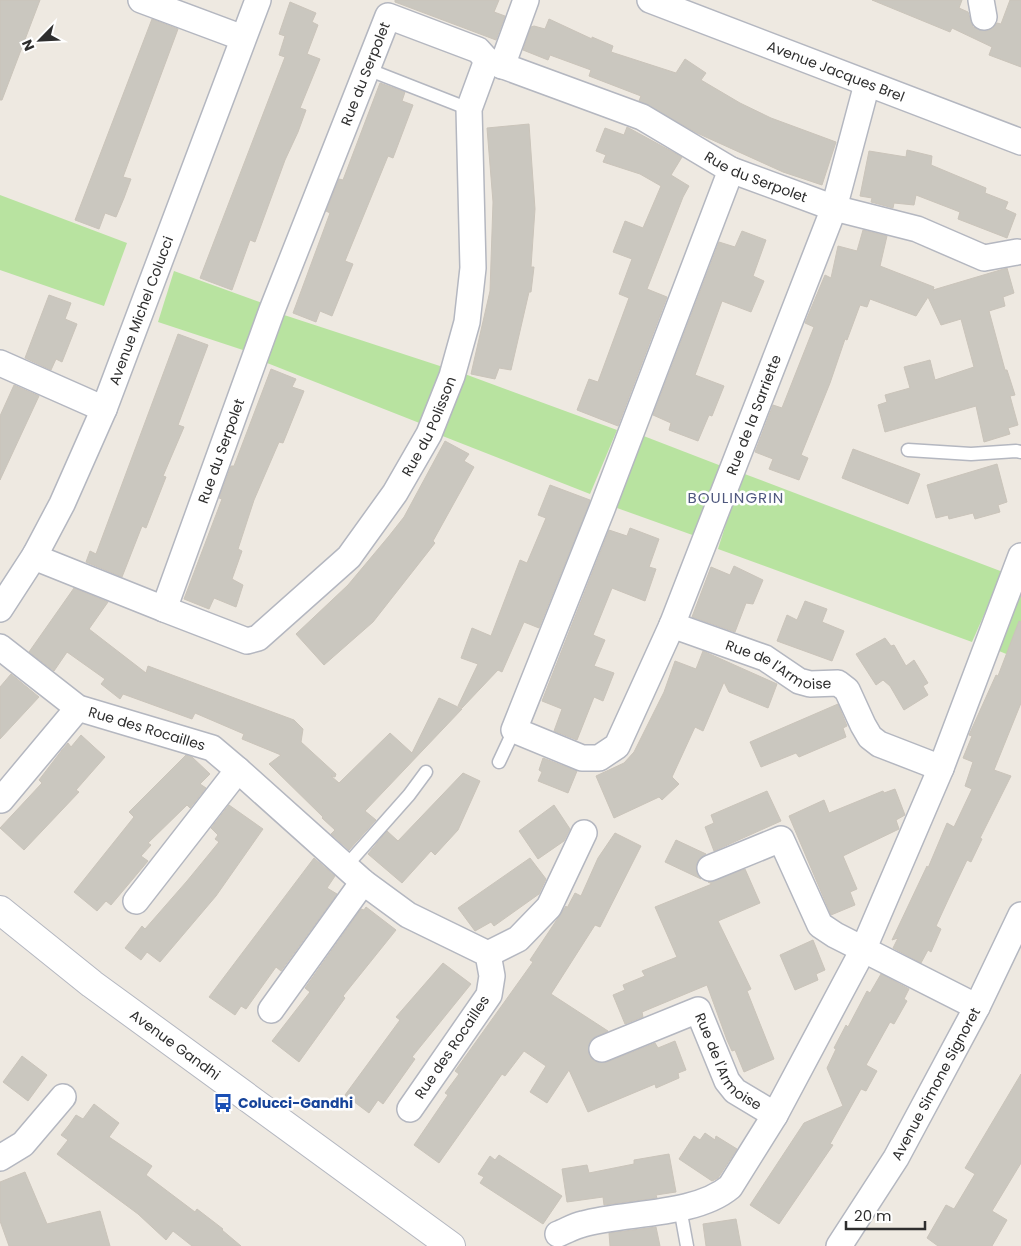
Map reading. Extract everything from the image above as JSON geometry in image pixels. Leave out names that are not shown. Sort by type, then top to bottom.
[{"type":"main road","name":"Avenue Gandhi","points":[[0,910],[92,984],[451,1246]]},
{"type":"street","points":[[141,0],[243,38]]},
{"type":"street","name":"Avenue Michel Colucci","points":[[0,609],[35,555],[62,504],[104,409],[258,0]]},
{"type":"street","name":"Rue du Polisson","points":[[164,609],[248,641],[258,638],[349,557],[395,494],[429,434],[452,376],[467,322],[473,268],[469,109],[495,63],[526,0]]},
{"type":"street","name":"Avenue Jacques Brel","points":[[650,0],[702,9],[867,84],[1021,142]]},
{"type":"street","name":"Rue du Serpolet","points":[[164,609],[272,310],[388,16],[478,50],[495,63],[642,117],[731,170],[834,208],[917,230],[984,258],[1020,253]]},
{"type":"street","name":"Rue de la Sarriette","points":[[514,730],[582,758],[599,758],[609,753],[617,746],[625,732],[672,625],[834,208],[867,84]]},
{"type":"street","points":[[514,730],[602,509],[731,170]]},
{"type":"street","points":[[0,363],[104,409]]},
{"type":"street","points":[[35,555],[44,561],[164,609]]},
{"type":"street","name":"Rue de l'Armoise","points":[[558,1234],[582,1224],[680,1208],[720,1196],[730,1187],[775,1115],[863,950],[941,768],[1021,556]]},
{"type":"street","name":"Rue de l'Armoise","points":[[672,625],[765,658],[799,681],[810,684],[838,683],[847,690],[870,737],[879,744],[941,768]]},
{"type":"street","name":"Rue des Rocailles","points":[[0,647],[78,708],[212,748],[354,874],[408,915],[488,954],[492,976],[488,995],[410,1109]]},
{"type":"street","name":"Rue des Rocailles","points":[[1,800],[78,708]]},
{"type":"street","points":[[136,901],[238,770]]},
{"type":"street","points":[[488,954],[518,939],[549,907],[584,833]]},
{"type":"street","points":[[710,868],[781,839],[820,925],[835,936],[977,1007]]},
{"type":"street","points":[[271,1010],[354,874]]},
{"type":"street","name":"Avenue Simone Signoret","points":[[838,1246],[896,1158],[977,1007],[1021,915]]},
{"type":"street","name":"Rue de l'Armoise","points":[[602,1049],[698,1010],[727,1081],[735,1090],[775,1115]]},
{"type":"street","points":[[0,1158],[23,1144],[63,1097]]},
{"type":"lane","points":[[367,69],[469,109]]},
{"type":"lane","points":[[908,450],[971,454],[1021,452]]},
{"type":"lane","points":[[498,762],[514,730]]},
{"type":"lane","points":[[354,874],[426,772]]},
{"type":"lane","points":[[680,1208],[687,1246]]},
{"type":"green space","points":[[0,195],[127,243],[104,306],[0,270]]},
{"type":"green space","points":[[174,271],[268,305],[249,352],[158,322]]},
{"type":"green space","points":[[278,313],[443,367],[422,424],[262,361]]},
{"type":"green space","points":[[462,373],[617,430],[590,494],[440,435]]},
{"type":"green space","points":[[641,435],[724,467],[698,537],[617,508]]},
{"type":"green space","points":[[742,473],[1003,572],[972,642],[718,549]]},
{"type":"green space","points":[[1021,581],[1021,660],[994,649]]},
{"type":"building","points":[[0,0],[40,0],[2,100],[0,100]]},
{"type":"building","points":[[395,0],[499,0],[494,12],[505,16],[496,40],[395,2]]},
{"type":"building","points":[[872,0],[962,0],[959,8],[968,12],[973,27],[986,31],[993,28],[997,23],[1001,24],[1010,0],[1021,0],[1021,67],[989,55],[992,47],[952,28],[950,32]]},
{"type":"building","points":[[290,2],[316,13],[312,22],[318,25],[307,54],[320,59],[300,108],[306,110],[298,132],[285,160],[255,242],[250,240],[232,290],[200,278],[285,57],[279,55],[285,36],[279,34]]},
{"type":"building","points":[[152,19],[178,29],[123,177],[131,179],[124,198],[116,217],[105,213],[99,229],[75,220]]},
{"type":"building","points":[[549,19],[592,39],[592,37],[613,46],[611,52],[676,73],[685,59],[706,73],[701,80],[740,103],[771,118],[836,142],[822,185],[783,172],[697,133],[639,101],[641,96],[589,76],[591,70],[550,55],[548,60],[523,50],[531,27],[545,29]]},
{"type":"building","points":[[380,83],[405,92],[402,101],[413,105],[393,158],[388,156],[345,261],[353,264],[332,316],[320,311],[316,322],[293,313],[330,213],[326,211],[339,179],[343,180]]},
{"type":"building","points":[[529,124],[535,209],[531,267],[534,267],[531,292],[529,292],[511,370],[499,368],[495,379],[471,374],[490,291],[493,202],[487,128]]},
{"type":"building","points":[[627,127],[682,157],[671,175],[689,186],[647,289],[667,297],[618,426],[577,410],[589,379],[598,382],[629,298],[619,294],[632,259],[613,252],[625,221],[643,228],[661,186],[640,174],[603,162],[606,155],[596,151],[605,128],[624,135]]},
{"type":"building","points":[[907,150],[932,156],[931,165],[986,188],[985,193],[1008,202],[1005,209],[1016,214],[1007,238],[958,219],[960,212],[916,195],[914,205],[894,203],[893,208],[871,202],[872,198],[860,196],[869,151],[906,157]]},
{"type":"building","points":[[863,230],[887,236],[880,266],[934,287],[933,290],[1007,268],[1014,293],[1003,297],[1005,306],[989,311],[1005,370],[1007,370],[1015,395],[1010,396],[1018,425],[1008,428],[1010,434],[984,442],[976,406],[885,432],[878,405],[887,402],[885,395],[910,388],[904,367],[930,360],[935,380],[974,367],[961,319],[941,325],[928,297],[916,316],[870,299],[867,307],[860,305],[847,340],[845,339],[830,383],[801,455],[808,458],[799,480],[769,469],[773,459],[755,452],[773,405],[782,408],[814,327],[805,323],[825,275],[831,278],[838,246],[857,251]]},
{"type":"building","points":[[742,231],[766,240],[753,276],[764,281],[751,312],[722,301],[695,375],[724,386],[712,416],[709,415],[698,441],[669,430],[671,423],[653,415],[719,242],[735,247]]},
{"type":"building","points":[[49,295],[71,303],[65,319],[77,324],[62,362],[56,359],[51,370],[25,358]]},
{"type":"building","points":[[178,334],[208,345],[178,425],[184,427],[163,476],[166,477],[146,528],[142,526],[122,577],[86,562],[90,551],[96,554]]},
{"type":"building","points":[[271,369],[296,379],[292,387],[304,391],[283,443],[279,442],[254,500],[238,549],[242,551],[232,579],[243,585],[236,607],[214,598],[209,609],[184,599],[222,499],[219,498],[231,466],[234,466]]},
{"type":"building","points":[[14,385],[39,396],[0,480],[0,416]]},
{"type":"building","points":[[445,441],[469,454],[464,461],[474,467],[433,541],[435,543],[373,622],[324,665],[296,634],[348,585],[404,517]]},
{"type":"building","points":[[853,449],[920,474],[908,504],[842,478]]},
{"type":"building","points":[[997,464],[1007,502],[998,505],[1000,512],[975,519],[973,513],[949,519],[948,515],[936,518],[927,485]]},
{"type":"building","points":[[550,485],[590,500],[589,504],[539,628],[524,622],[502,672],[498,670],[462,708],[458,706],[478,664],[461,658],[472,628],[491,636],[520,560],[527,563],[546,518],[538,515]]},
{"type":"building","points":[[630,528],[659,539],[649,567],[656,569],[645,601],[612,588],[593,635],[605,640],[594,666],[614,673],[603,701],[594,697],[577,740],[554,731],[562,709],[542,701],[609,530],[627,536]]},
{"type":"building","points":[[734,566],[763,580],[753,604],[746,603],[735,632],[692,617],[711,567],[730,575]]},
{"type":"building","points":[[74,588],[108,602],[89,629],[146,673],[148,666],[294,720],[303,729],[301,742],[336,774],[335,777],[331,776],[339,783],[390,733],[412,753],[439,698],[462,709],[365,811],[376,820],[349,850],[331,834],[335,830],[323,817],[269,764],[281,755],[242,739],[244,734],[195,713],[192,719],[123,694],[120,699],[101,684],[105,679],[67,652],[54,671],[29,652]]},
{"type":"building","points":[[805,601],[827,609],[822,622],[844,631],[832,661],[777,641],[787,615],[797,620]]},
{"type":"building","points":[[1019,621],[1021,622],[1021,703],[994,770],[1011,776],[980,838],[982,839],[971,862],[967,860],[936,926],[941,929],[931,952],[928,950],[921,963],[893,948],[898,938],[892,940],[927,866],[928,868],[947,823],[954,827],[972,789],[965,786],[973,762],[963,758],[972,736],[969,735],[996,675],[998,676]]},
{"type":"building","points":[[885,638],[891,646],[894,645],[906,666],[914,660],[928,683],[923,686],[928,695],[904,710],[890,686],[883,680],[876,685],[856,654]]},
{"type":"building","points":[[703,651],[777,684],[768,708],[729,692],[724,682],[703,731],[695,727],[672,777],[679,784],[662,800],[659,797],[614,818],[596,776],[624,763],[634,752],[664,692],[675,661],[696,669]]},
{"type":"building","points":[[11,674],[39,697],[0,739],[0,687]]},
{"type":"building","points":[[838,704],[847,726],[843,728],[846,737],[799,757],[796,753],[761,767],[750,742]]},
{"type":"building","points":[[81,735],[105,757],[76,790],[79,792],[24,850],[0,828],[42,783],[39,780],[68,743],[71,747]]},
{"type":"building","points":[[186,755],[192,757],[210,774],[200,784],[206,788],[190,808],[187,805],[148,843],[151,845],[141,856],[148,861],[111,905],[106,901],[97,911],[74,892],[134,817],[129,812]]},
{"type":"building","points":[[543,758],[577,771],[568,793],[538,781],[542,772],[539,770]]},
{"type":"building","points":[[463,773],[480,781],[458,830],[435,855],[431,851],[402,883],[368,854],[387,831],[398,841]]},
{"type":"building","points":[[895,789],[905,815],[896,820],[899,829],[843,856],[857,889],[850,892],[855,905],[831,915],[789,816],[824,800],[829,813],[883,791],[884,793]]},
{"type":"building","points":[[767,791],[781,821],[714,851],[705,827],[714,823],[711,815]]},
{"type":"building","points":[[229,805],[263,829],[216,896],[160,962],[147,952],[141,960],[125,948],[142,926],[145,929],[219,842],[215,839],[218,835],[211,828]]},
{"type":"building","points":[[554,805],[570,829],[564,841],[538,859],[519,831]]},
{"type":"building","points":[[615,833],[641,846],[600,927],[595,925],[551,994],[608,1031],[590,1041],[589,1054],[594,1061],[607,1062],[655,1043],[658,1048],[675,1041],[686,1070],[678,1073],[679,1078],[656,1088],[655,1084],[588,1112],[569,1070],[547,1103],[530,1092],[546,1066],[524,1051],[505,1076],[502,1074],[439,1163],[414,1145],[448,1095],[445,1093],[459,1074],[455,1071],[533,962],[530,960],[566,906],[567,908],[575,893],[581,896],[598,858]]},
{"type":"building","points":[[676,840],[706,854],[699,859],[696,866],[697,873],[701,879],[665,862]]},
{"type":"building","points":[[314,858],[335,876],[327,888],[337,894],[281,971],[276,967],[246,1009],[241,1006],[235,1015],[209,997]]},
{"type":"building","points":[[530,858],[546,879],[539,894],[494,926],[491,922],[475,931],[458,908]]},
{"type":"building","points":[[745,869],[760,903],[718,921],[751,989],[747,991],[774,1059],[744,1072],[735,1050],[732,1051],[727,1040],[707,985],[642,1012],[643,1017],[625,1024],[613,995],[625,990],[623,985],[645,976],[642,971],[677,957],[655,907],[712,884],[708,882]]},
{"type":"building","points":[[366,907],[396,930],[343,996],[345,998],[299,1062],[272,1041],[310,992],[305,988],[361,909],[364,910]]},
{"type":"building","points":[[813,940],[825,970],[816,974],[818,980],[795,990],[780,955]]},
{"type":"building","points":[[443,963],[471,984],[412,1057],[415,1059],[383,1104],[378,1100],[369,1113],[345,1095],[400,1020],[396,1017]]},
{"type":"building","points":[[881,974],[909,989],[904,999],[907,1001],[894,1024],[890,1022],[866,1065],[877,1071],[866,1091],[861,1089],[830,1144],[833,1145],[779,1224],[750,1205],[804,1123],[843,1106],[827,1068],[836,1049],[834,1048],[846,1025],[848,1027],[867,991],[870,993]]},
{"type":"building","points":[[22,1056],[47,1075],[28,1101],[3,1082]]},
{"type":"building","points":[[1021,1074],[1021,1163],[992,1211],[1007,1220],[992,1246],[938,1246],[927,1238],[946,1205],[954,1209],[975,1174],[965,1168]]},
{"type":"building","points":[[94,1104],[119,1123],[109,1137],[152,1166],[146,1175],[195,1212],[197,1209],[241,1246],[192,1246],[173,1231],[166,1240],[138,1214],[57,1154],[68,1140],[61,1135],[76,1115],[83,1119]]},
{"type":"building","points":[[705,1133],[715,1140],[716,1136],[737,1149],[718,1178],[712,1181],[679,1159],[694,1136],[700,1140]]},
{"type":"building","points":[[669,1154],[676,1192],[656,1195],[657,1198],[604,1205],[603,1197],[567,1202],[562,1169],[587,1165],[589,1173],[634,1164],[634,1160]]},
{"type":"building","points":[[499,1155],[562,1196],[543,1224],[480,1183],[484,1177],[478,1174],[490,1156],[495,1160]]},
{"type":"building","points":[[25,1172],[47,1224],[100,1211],[110,1246],[9,1246],[0,1221],[0,1182]]},
{"type":"building","points":[[736,1219],[741,1246],[706,1246],[703,1224]]},
{"type":"building","points":[[656,1227],[660,1246],[610,1246],[609,1233]]},
{"type":"place","name":"Colucci-Gandhi","points":[[223,1103]]},
{"type":"district","name":"BOULINGRIN","points":[[736,498]]}]
